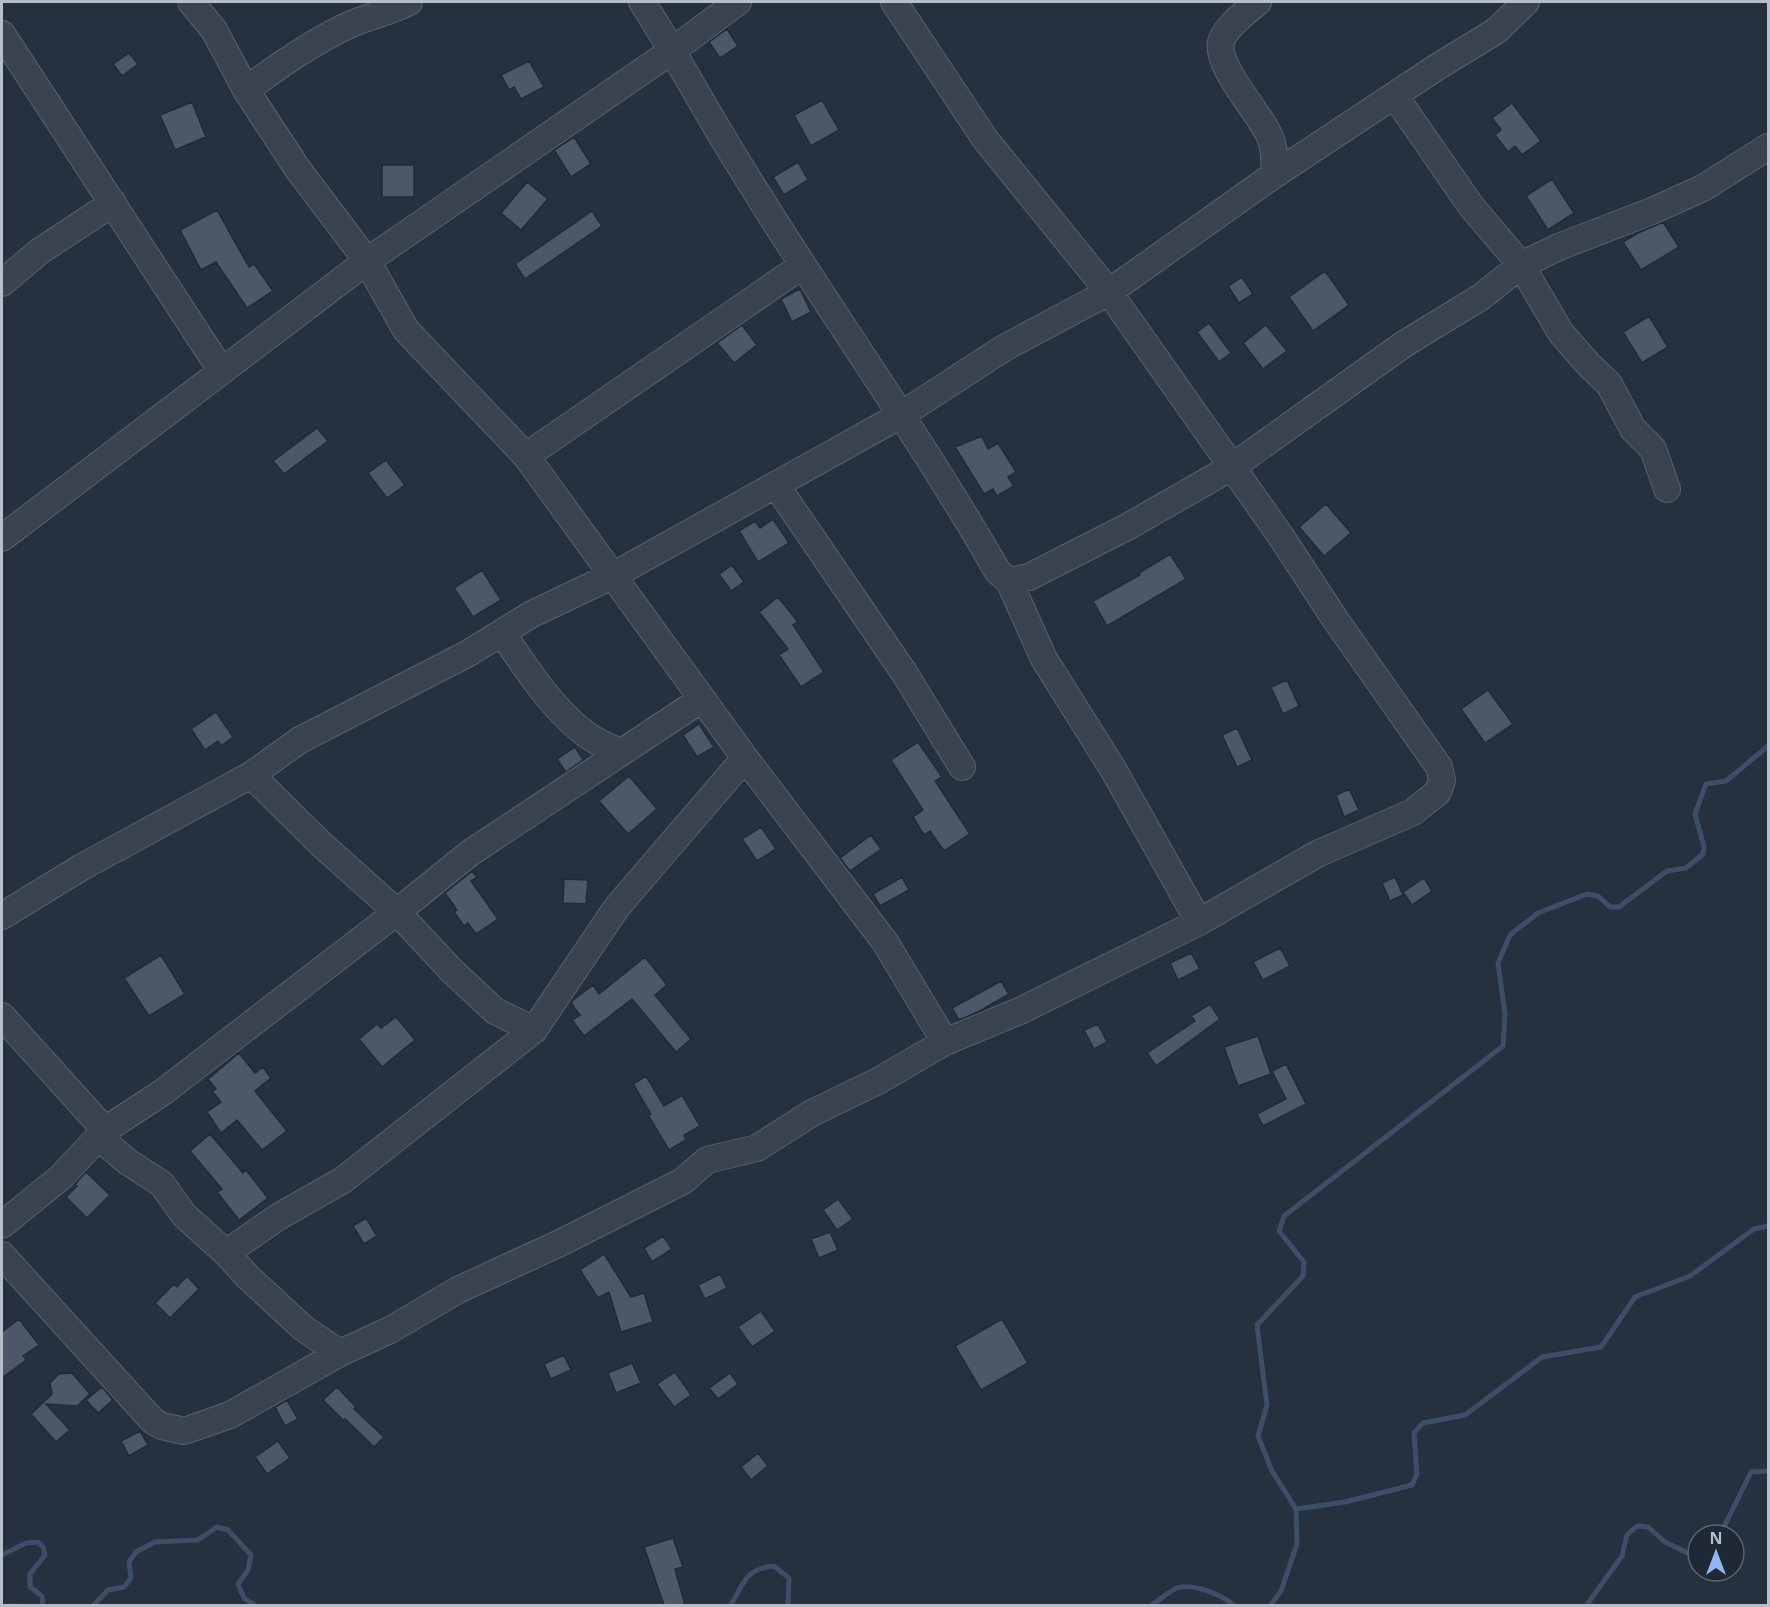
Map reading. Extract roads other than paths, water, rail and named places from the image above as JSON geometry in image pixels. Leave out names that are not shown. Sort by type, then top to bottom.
[{"type":"street","points":[[191,2],[214,30],[246,90],[297,168],[368,261],[406,330],[526,456],[745,758],[885,942],[945,1042]]},
{"type":"street","points":[[246,90],[280,64],[348,26],[410,2]]},
{"type":"street","points":[[642,2],[674,50],[741,169],[962,510],[998,572],[1009,581],[1044,659],[1113,769],[1199,922]]},
{"type":"street","points":[[2,538],[368,261],[674,50],[738,2]]},
{"type":"street","points":[[2,1255],[153,1421],[162,1426],[184,1431],[230,1415],[340,1353],[390,1330],[458,1290],[561,1243],[683,1181],[707,1160],[757,1148],[812,1113],[878,1081],[945,1042],[1022,1010],[1199,922],[1317,854],[1413,812],[1438,792],[1442,780],[1438,767],[1232,467],[1109,292],[986,140],[894,2]]},
{"type":"street","points":[[1258,2],[1234,21],[1221,42],[1224,63],[1269,134],[1275,152],[1274,175]]},
{"type":"street","points":[[2,916],[82,867],[251,775],[300,740],[466,654],[532,614],[614,575],[901,415],[1005,348],[1109,292],[1274,175],[1437,67],[1496,31],[1526,2]]},
{"type":"street","points":[[2,34],[221,370]]},
{"type":"street","points":[[1395,96],[1472,206],[1521,265],[1561,333],[1609,384],[1633,429],[1653,448],[1666,489]]},
{"type":"street","points":[[1009,581],[1029,577],[1078,552],[1232,467],[1404,344],[1481,297],[1521,265],[1561,246],[1652,211],[1703,188],[1768,147]]},
{"type":"street","points":[[2,283],[40,251],[113,203]]},
{"type":"street","points":[[526,456],[803,265]]},
{"type":"street","points":[[776,485],[905,674],[962,767]]},
{"type":"street","points":[[502,633],[529,673],[558,709],[588,736],[620,752]]},
{"type":"street","points":[[2,1225],[61,1177],[105,1130],[163,1092],[470,853],[702,699]]},
{"type":"street","points":[[226,1253],[278,1217],[343,1180],[534,1030],[617,907],[745,758]]},
{"type":"street","points":[[251,775],[321,844],[397,912],[452,971],[495,1011],[534,1030]]},
{"type":"street","points":[[2,1016],[105,1130],[109,1146],[128,1162],[162,1184],[184,1215],[249,1277],[303,1328],[340,1353]]},
{"type":"waterway","points":[[1270,1606],[1281,1591],[1297,1544],[1296,1509],[1272,1471],[1258,1436],[1267,1405],[1257,1325],[1303,1276],[1304,1262],[1279,1231],[1284,1216],[1503,1046],[1505,1014],[1498,963],[1510,935],[1538,913],[1587,894],[1598,896],[1610,907],[1619,907],[1667,871],[1686,868],[1703,854],[1704,847],[1695,814],[1706,784],[1726,781],[1768,746]]},
{"type":"waterway","points":[[1296,1509],[1345,1502],[1412,1485],[1417,1474],[1414,1433],[1423,1423],[1465,1415],[1542,1357],[1601,1347],[1635,1297],[1690,1276],[1754,1229],[1768,1226]]},
{"type":"waterway","points":[[1726,1523],[1751,1472],[1768,1471]]},
{"type":"waterway","points":[[1586,1606],[1622,1556],[1627,1535],[1637,1526],[1648,1527],[1665,1542],[1686,1552]]},
{"type":"waterway","points":[[93,1606],[108,1590],[124,1587],[131,1578],[129,1562],[136,1552],[155,1542],[198,1540],[217,1527],[228,1530],[251,1555],[248,1570],[238,1584],[244,1598],[256,1606]]},
{"type":"waterway","points":[[2,1555],[26,1543],[38,1542],[43,1547],[45,1555],[30,1574],[30,1587],[42,1596],[43,1606]]},
{"type":"waterway","points":[[730,1606],[751,1574],[757,1570],[774,1566],[789,1578],[788,1606]]},
{"type":"waterway","points":[[1150,1606],[1180,1587],[1214,1593],[1235,1606]]},
{"type":"waterway","points":[[8,1606],[18,1606]]}]
